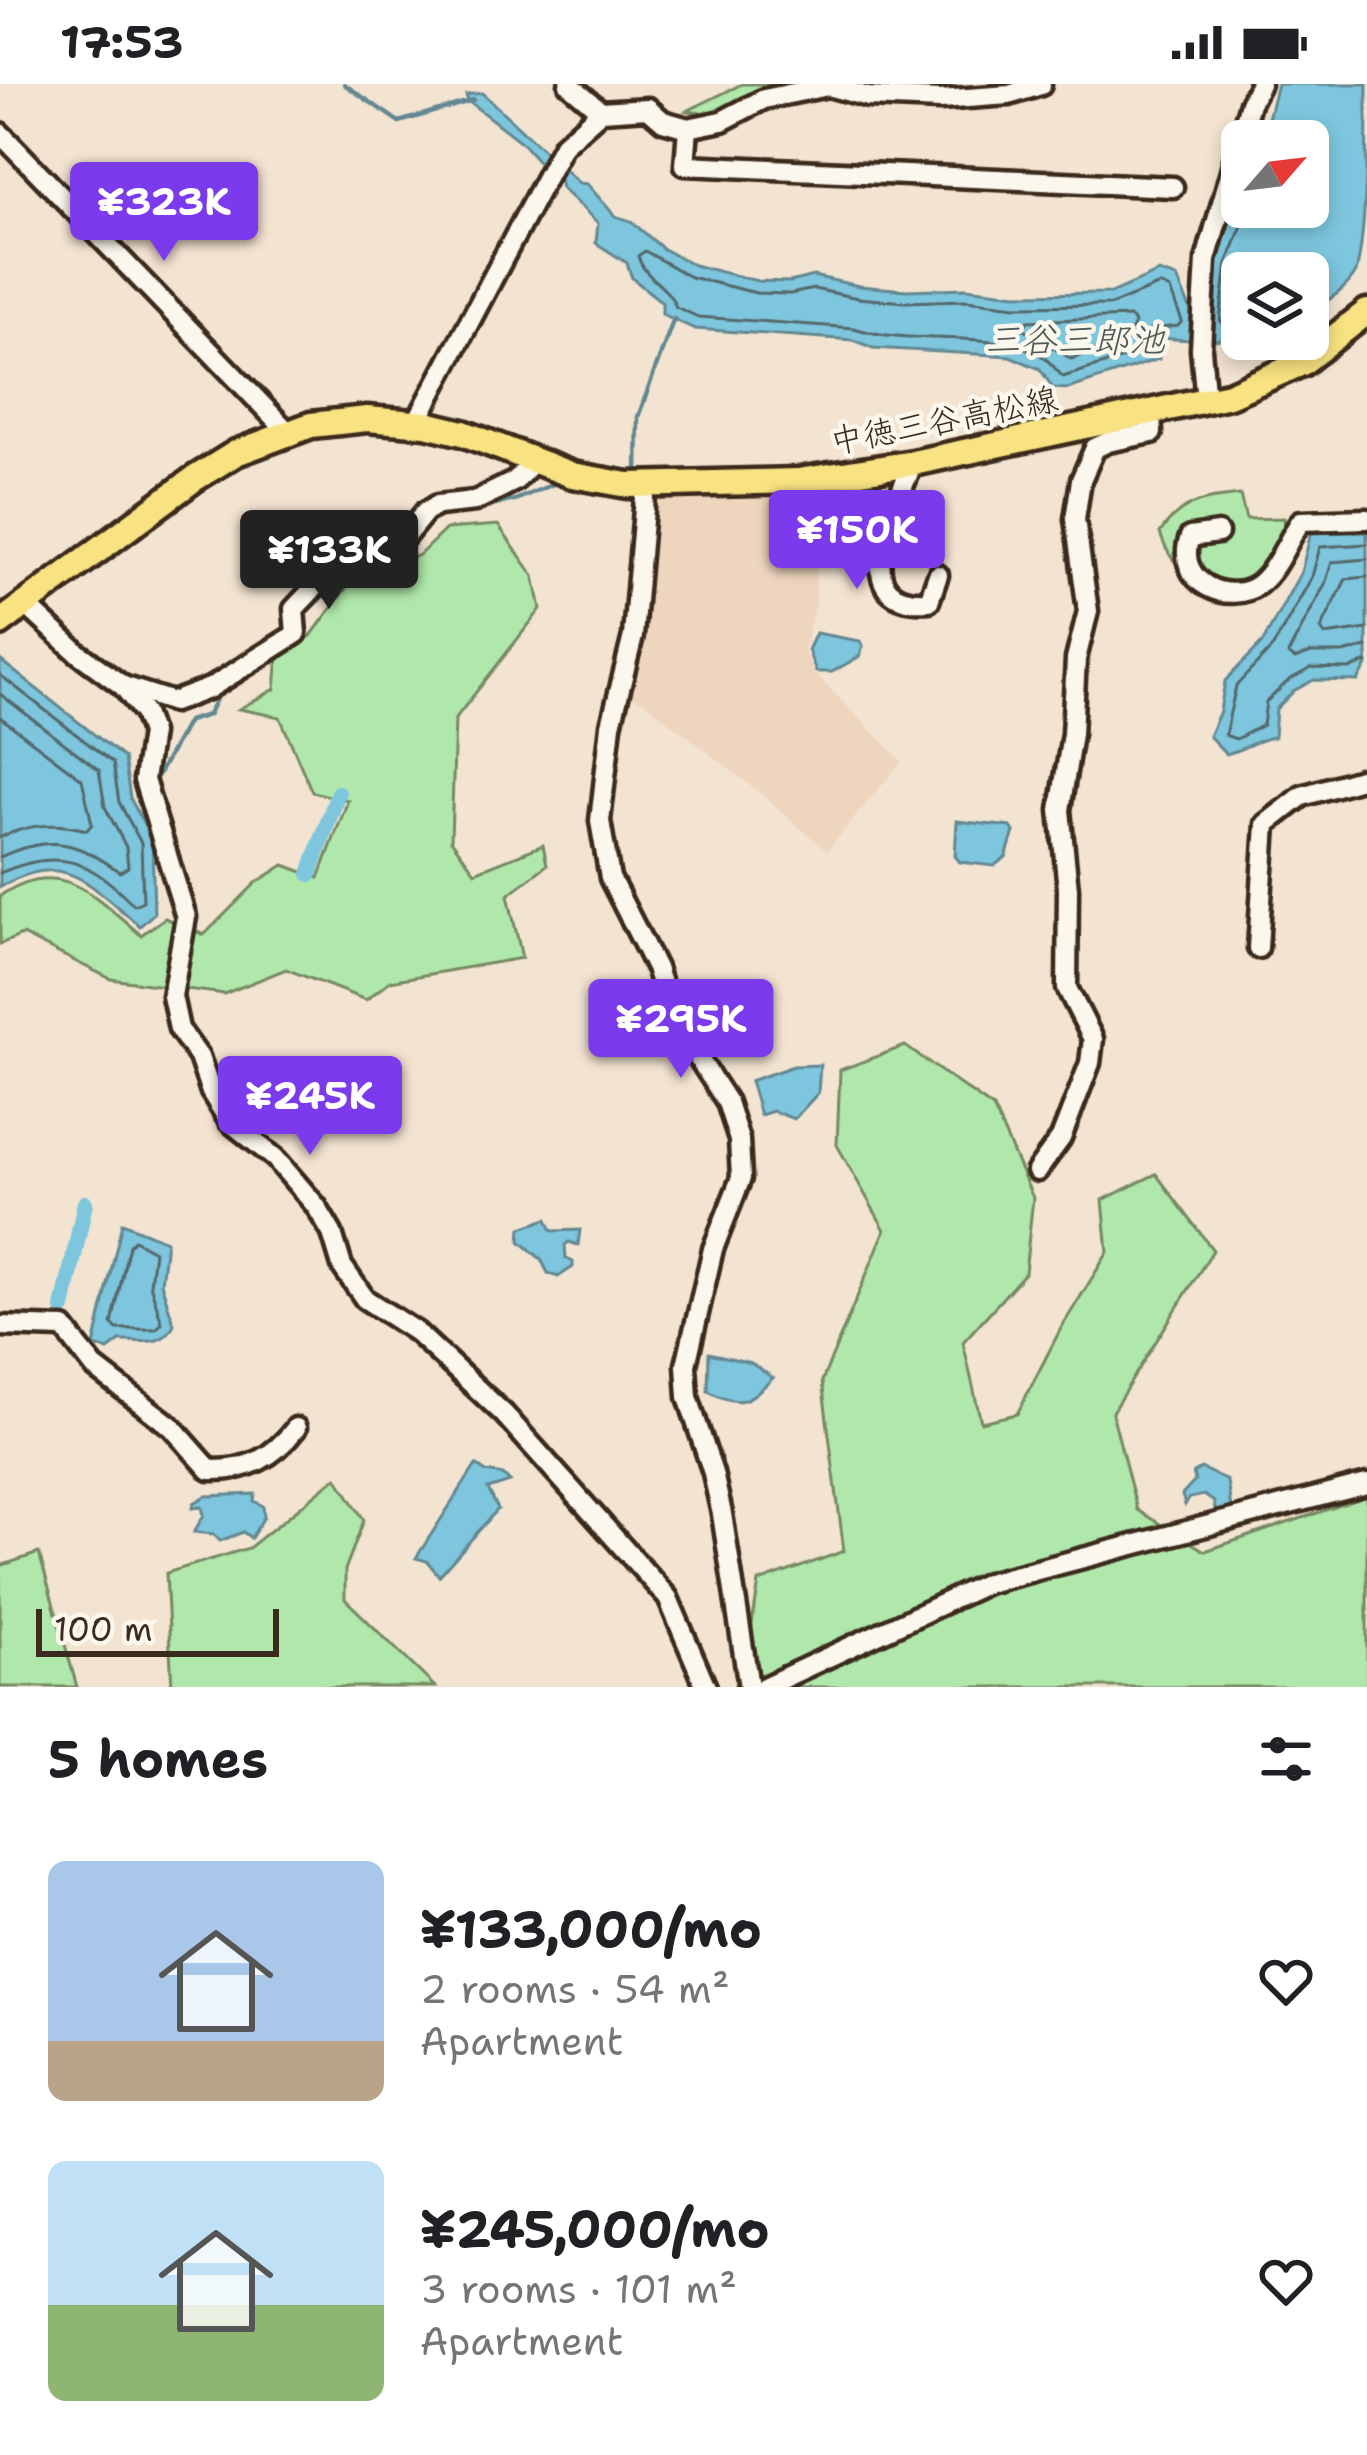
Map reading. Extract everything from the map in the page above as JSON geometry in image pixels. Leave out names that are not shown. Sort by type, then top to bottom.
[{"type":"main road","name":"中徳三谷高松線","points":[[0,622],[194,478],[236,453],[288,432],[352,420],[416,423],[463,433],[597,481],[646,486],[798,481],[913,463],[1206,401],[1282,375],[1367,312]]},
{"type":"street","points":[[569,84],[601,111]]},
{"type":"street","points":[[648,108],[650,84]]},
{"type":"street","points":[[1206,401],[1201,349],[1206,260],[1250,103],[1260,84]]},
{"type":"street","points":[[416,423],[563,145],[601,111],[648,108],[663,122],[688,128],[722,122],[764,98],[828,86],[868,98],[940,100],[1010,95],[1041,86]]},
{"type":"street","points":[[688,128],[685,165],[1173,187]]},
{"type":"street","points":[[0,134],[288,432]]},
{"type":"street","points":[[1036,1172],[1061,1138],[1090,1063],[1093,1039],[1067,988],[1068,889],[1060,810],[1072,734],[1076,659],[1088,610],[1075,519],[1088,458],[1108,442],[1152,433],[1151,412]]},
{"type":"street","points":[[122,686],[173,702],[209,688],[296,634],[294,609],[329,572],[399,544],[426,511],[438,505],[475,501],[515,482],[534,461]]},
{"type":"street","points":[[913,463],[892,515],[879,576],[890,592],[916,602],[929,601],[938,575]]},
{"type":"street","points":[[646,486],[633,635],[610,725],[600,821],[610,878],[656,968],[673,1019],[727,1102],[740,1140],[741,1178],[713,1249],[686,1365],[688,1397],[722,1514],[749,1687]]},
{"type":"street","points":[[1218,532],[1190,537],[1186,559],[1190,571],[1208,587],[1243,592],[1272,569],[1301,521],[1367,519]]},
{"type":"street","points":[[25,604],[122,686],[144,713],[152,733],[144,780],[186,916],[172,996],[179,1029],[199,1057],[211,1092],[229,1121],[274,1158],[316,1206],[332,1233],[342,1266],[365,1299],[416,1332],[504,1414],[668,1598],[706,1687]]},
{"type":"street","points":[[1258,948],[1266,824],[1302,796],[1367,777]]},
{"type":"street","points":[[0,1326],[64,1328],[94,1367],[172,1427],[210,1470],[254,1465],[283,1446],[296,1428]]},
{"type":"street","points":[[764,1687],[987,1583],[1367,1484]]},
{"type":"shaded area","points":[[810,492],[816,530],[816,600],[804,650],[813,672],[902,761],[827,851],[766,798],[628,694],[648,507],[656,494]]},
{"type":"green space","points":[[742,84],[773,84],[733,108],[687,111]]},
{"type":"green space","points":[[1240,495],[1246,519],[1284,518],[1286,538],[1252,587],[1208,581],[1184,570],[1166,549],[1160,533],[1168,522],[1194,503]]},
{"type":"green space","points":[[498,525],[534,576],[541,609],[455,719],[451,840],[475,872],[543,845],[547,865],[508,895],[522,958],[390,981],[366,1000],[286,969],[224,994],[111,979],[22,935],[0,944],[0,896],[41,879],[76,886],[141,935],[165,918],[204,935],[256,883],[284,865],[319,878],[348,800],[312,792],[280,717],[239,709],[275,689],[278,656],[311,636],[347,587],[419,555],[446,529]]},
{"type":"green space","points":[[905,1046],[993,1108],[1033,1198],[1025,1273],[963,1342],[981,1422],[1017,1414],[1060,1330],[1108,1252],[1103,1200],[1156,1174],[1213,1250],[1112,1412],[1137,1510],[1205,1551],[1367,1496],[1367,1687],[734,1687],[759,1582],[844,1551],[822,1381],[885,1230],[837,1145],[840,1070]]},
{"type":"green space","points":[[337,1477],[364,1520],[345,1570],[345,1599],[435,1687],[172,1687],[166,1573],[249,1548]]},
{"type":"green space","points":[[39,1553],[77,1687],[0,1687],[0,1566]]},
{"type":"water","name":"三谷三郎池","points":[[1277,84],[1367,84],[1364,207],[1360,254],[1352,278],[1329,299],[1329,252],[1221,252],[1221,339],[1158,338],[1159,359],[1068,389],[1053,388],[1040,369],[1010,356],[873,348],[853,340],[695,329],[662,314],[662,302],[632,278],[627,263],[596,243],[598,223],[561,188],[558,176],[466,95],[482,93],[579,183],[587,184],[615,216],[631,221],[663,249],[694,265],[757,281],[790,282],[813,276],[859,286],[1017,294],[1111,293],[1159,272],[1177,278],[1197,315],[1228,228],[1329,228],[1329,120],[1268,120]]},
{"type":"water","points":[[1367,532],[1367,665],[1358,681],[1314,680],[1295,690],[1276,709],[1274,737],[1226,754],[1209,736],[1225,681],[1263,642],[1301,572],[1311,533]]},
{"type":"water","points":[[816,633],[860,641],[860,656],[832,672],[816,672],[808,650]]},
{"type":"water","points":[[0,660],[124,758],[130,798],[152,839],[154,913],[140,926],[91,886],[61,872],[43,871],[0,887]]},
{"type":"water","points":[[957,821],[1011,827],[1014,832],[1006,857],[994,866],[960,862],[955,856]]},
{"type":"water","points":[[820,1065],[818,1093],[794,1119],[773,1111],[760,1115],[750,1081],[793,1066]]},
{"type":"water","points":[[547,1219],[552,1231],[580,1230],[578,1245],[565,1245],[573,1267],[558,1277],[548,1273],[541,1259],[520,1241],[521,1228]]},
{"type":"water","points":[[122,1223],[166,1241],[161,1283],[174,1324],[158,1340],[120,1341],[108,1350],[94,1346]]},
{"type":"water","points":[[709,1353],[751,1363],[773,1378],[744,1400],[720,1397],[708,1391]]},
{"type":"water","points":[[476,1465],[510,1482],[488,1489],[498,1509],[439,1576],[427,1561],[416,1558]]},
{"type":"water","points":[[1201,1468],[1227,1481],[1231,1508],[1215,1511],[1214,1502],[1204,1495],[1190,1498],[1185,1505],[1182,1495],[1195,1481],[1193,1473]]},
{"type":"water","points":[[255,1494],[264,1517],[251,1538],[243,1532],[220,1541],[213,1534],[194,1532],[204,1515],[202,1507],[193,1508],[194,1503],[206,1496]]},
{"type":"waterway","points":[[344,84],[399,122],[473,100]]},
{"type":"waterway","points":[[583,467],[637,472],[638,417],[674,318]]},
{"type":"waterway","points":[[301,617],[344,576],[403,555],[429,521],[515,500],[558,482]]},
{"type":"waterway","points":[[152,778],[157,777],[188,721],[208,715],[219,693]]},
{"type":"waterway","points":[[310,874],[338,793]]},
{"type":"waterway","points":[[63,1308],[85,1203]]}]
